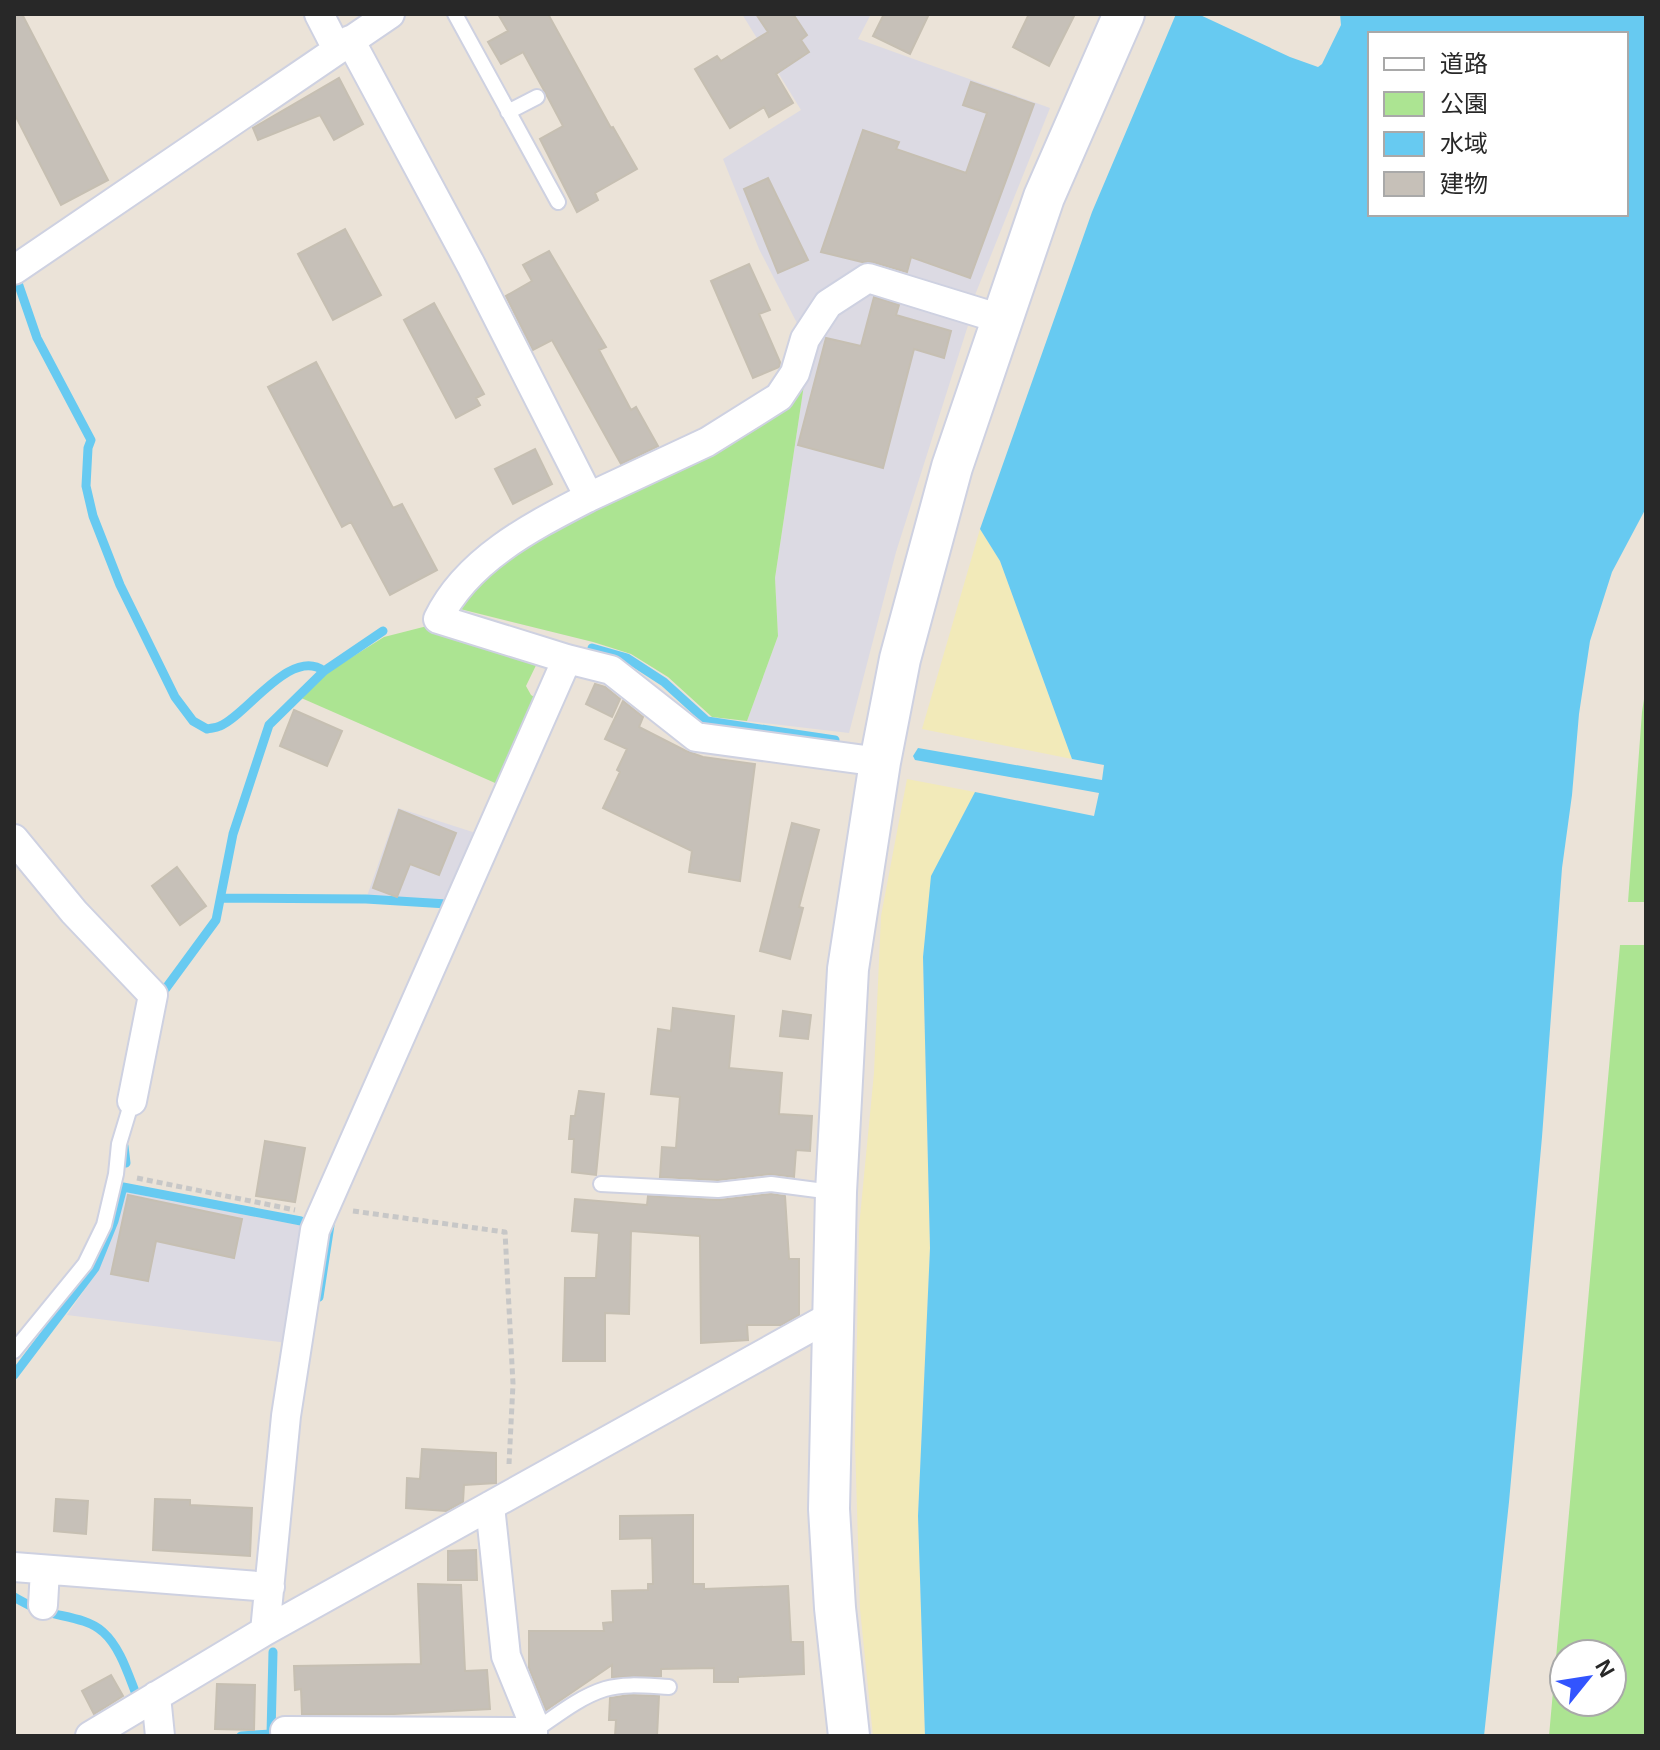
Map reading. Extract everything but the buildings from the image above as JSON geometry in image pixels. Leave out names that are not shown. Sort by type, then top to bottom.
[{"type":"street","points":[[319,14],[344,44],[471,265],[589,497]]},
{"type":"street","points":[[14,270],[390,14]]},
{"type":"street","points":[[849,1736],[835,1608],[829,1509],[836,1192],[848,969],[880,762],[900,659],[952,467],[1044,197],[1124,14]]},
{"type":"street","points":[[880,762],[696,737],[611,670],[438,619],[446,603],[488,557],[520,533],[707,442],[779,397],[795,373],[805,339],[828,304],[868,278],[1001,319]]},
{"type":"street","points":[[265,1631],[286,1416],[315,1230],[567,659]]},
{"type":"street","points":[[14,839],[74,912],[153,995],[132,1101]]},
{"type":"street","points":[[90,1736],[265,1631],[835,1314]]},
{"type":"street","points":[[285,1731],[533,1734],[533,1722],[506,1656],[499,1501]]},
{"type":"street","points":[[14,1567],[270,1587]]},
{"type":"street","points":[[43,1605],[45,1570]]},
{"type":"street","points":[[156,1696],[160,1736]]},
{"type":"lane","points":[[455,14],[558,202]]},
{"type":"lane","points":[[508,112],[537,97]]},
{"type":"lane","points":[[14,1351],[85,1264],[104,1225],[116,1174],[119,1144],[132,1101]]},
{"type":"lane","points":[[601,1184],[718,1190],[771,1184],[836,1192]]},
{"type":"lane","points":[[533,1734],[581,1699],[606,1688],[632,1685],[669,1687]]},
{"type":"path","points":[[116,1174],[323,1211],[505,1232],[513,1384],[499,1501]]},
{"type":"shaded area","points":[[742,14],[871,14],[858,39],[1050,108],[973,300],[870,273],[802,333],[759,249],[723,159],[801,110]]},
{"type":"shaded area","points":[[869,286],[971,316],[896,552],[849,733],[747,721],[778,636],[775,578],[805,378],[814,341],[835,308]]},
{"type":"shaded area","points":[[398,808],[482,835],[447,904],[366,899]]},
{"type":"shaded area","points":[[126,1192],[308,1227],[288,1343],[67,1315],[98,1270],[118,1223]]},
{"type":"green space","points":[[805,378],[775,578],[778,636],[747,721],[712,717],[668,677],[631,654],[460,609],[465,597],[494,566]]},
{"type":"green space","points":[[435,624],[541,655],[526,686],[531,695],[540,701],[502,786],[299,697],[317,679],[384,637]]},
{"type":"green space","points":[[1646,686],[1646,902],[1628,902],[1642,712]]},
{"type":"green space","points":[[1620,945],[1646,945],[1646,1736],[1549,1736],[1551,1718],[1628,1718],[1628,1638],[1558,1638]]},
{"type":"sand","points":[[980,529],[1000,561],[1072,759],[922,729]]},
{"type":"sand","points":[[907,779],[975,792],[932,876],[923,957],[930,1248],[918,1516],[925,1736],[873,1736],[860,1609],[855,1443],[859,1227],[874,1073],[881,916]]},
{"type":"water","points":[[1176,14],[1198,14],[1318,67],[1341,25],[1340,14],[1646,14],[1646,508],[1612,572],[1590,641],[1579,714],[1562,868],[1542,1137],[1509,1502],[1484,1736],[925,1736],[918,1516],[930,1248],[923,957],[931,876],[975,792],[1094,816],[1099,793],[915,760],[913,756],[918,748],[1102,780],[1104,765],[1072,759],[1000,561],[980,529],[1092,212]]},
{"type":"waterway","points":[[16,277],[37,338],[91,440],[86,486],[93,516],[120,585],[175,697],[193,721],[207,729],[218,727],[231,720],[283,675],[311,666],[324,671]]},
{"type":"waterway","points":[[158,999],[216,920],[233,834],[269,725],[324,671],[383,631]]},
{"type":"waterway","points":[[592,648],[627,658],[664,682],[707,721],[835,740]]},
{"type":"waterway","points":[[221,898],[366,899],[447,904]]},
{"type":"waterway","points":[[124,1146],[126,1163]]},
{"type":"waterway","points":[[14,1375],[95,1268],[114,1221],[123,1187],[301,1221]]},
{"type":"waterway","points":[[319,1297],[330,1225]]},
{"type":"waterway","points":[[14,1597],[39,1610],[97,1627],[119,1653],[136,1694]]},
{"type":"waterway","points":[[241,1736],[271,1734],[273,1652]]}]
